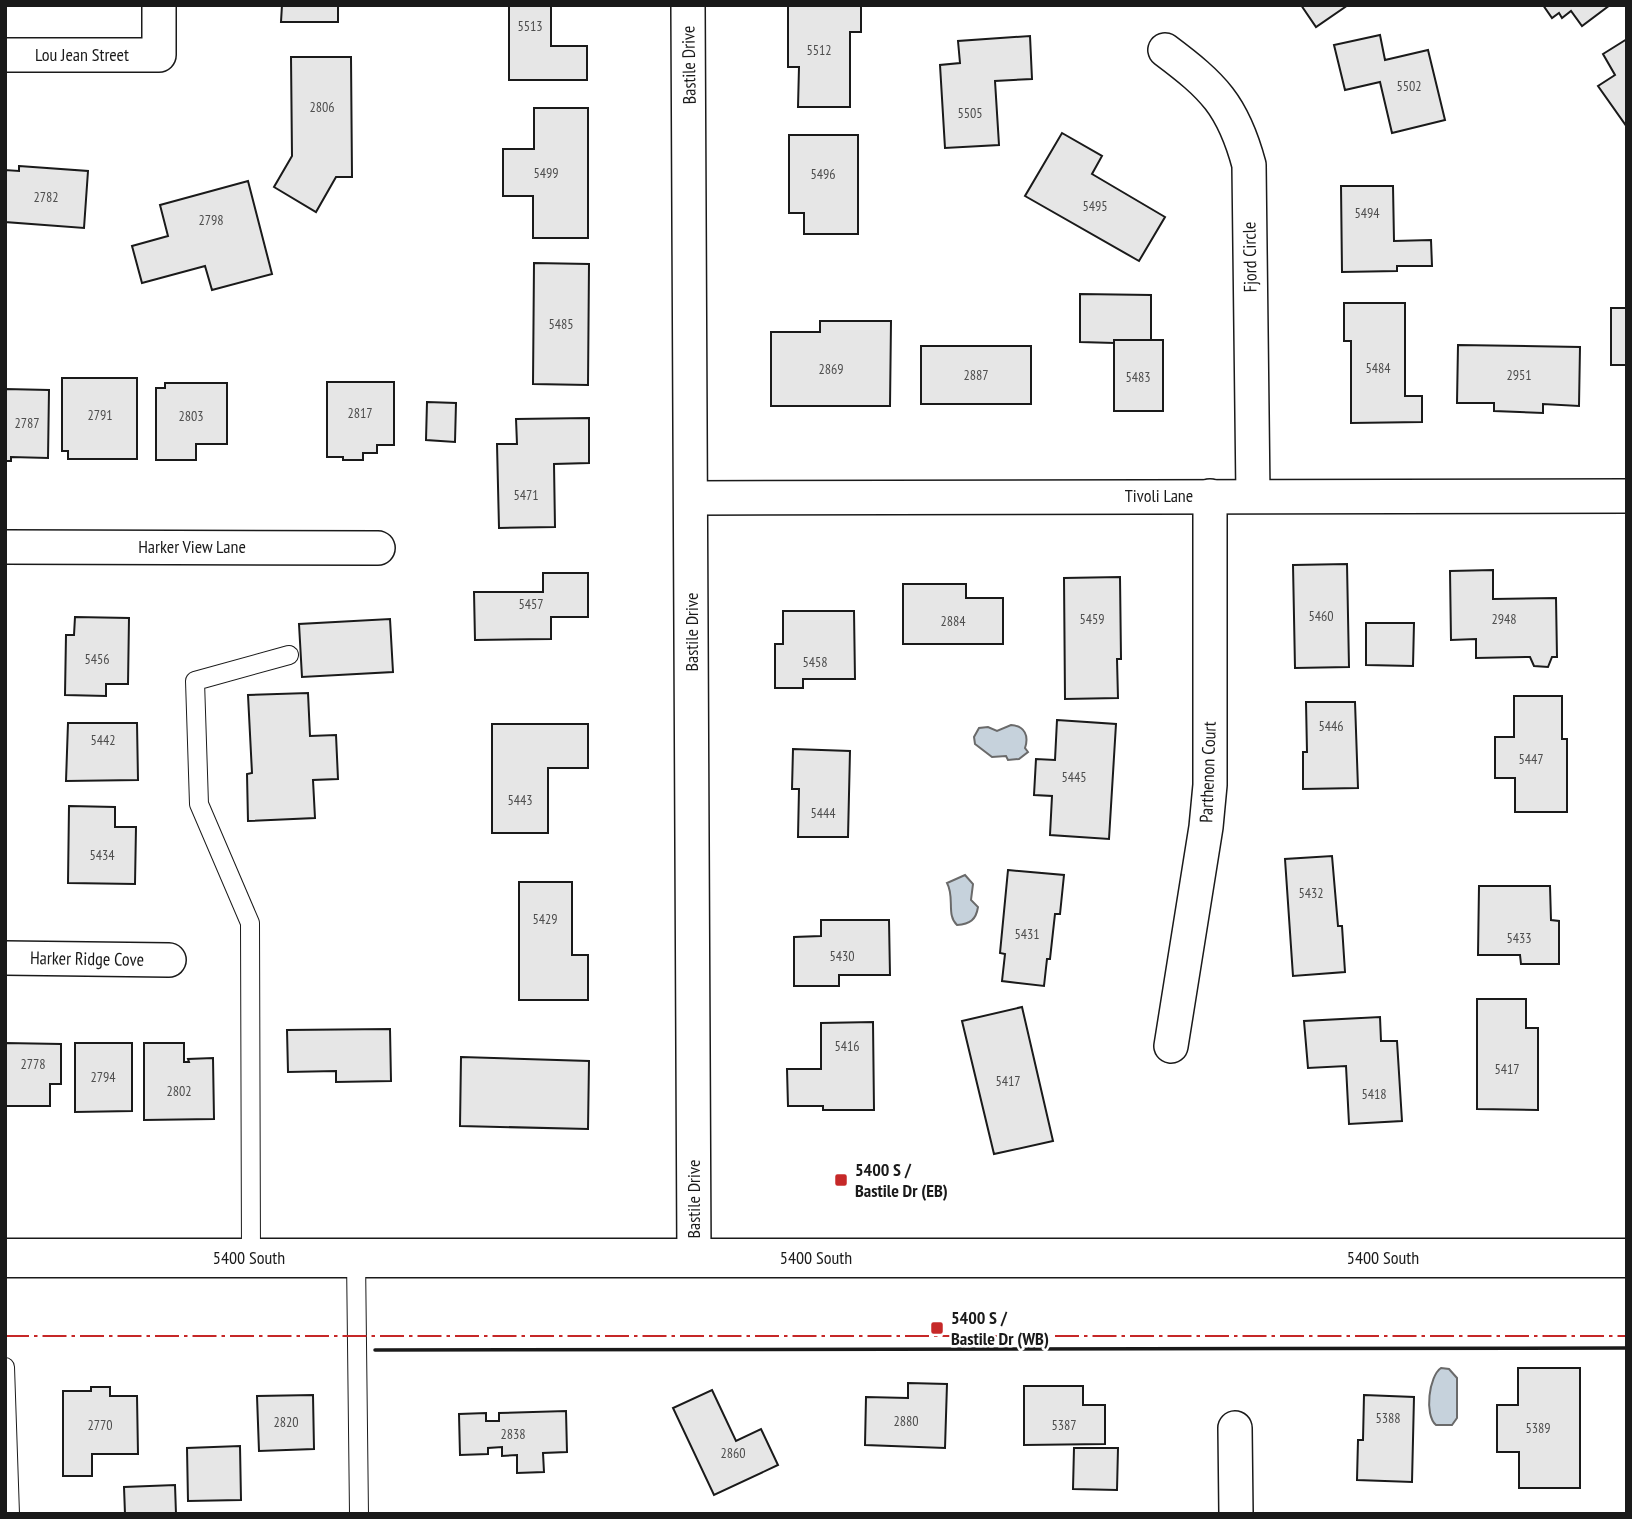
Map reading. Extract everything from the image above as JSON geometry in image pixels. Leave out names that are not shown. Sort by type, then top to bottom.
[{"type":"main road","name":"5400 South","points":[[5,1258],[1627,1258]]},
{"type":"street","name":"Lou Jean Street","points":[[5,55],[159,55],[159,5]]},
{"type":"street","name":"Bastile Drive","points":[[688,5],[694,1258]]},
{"type":"street","name":"Fjord Circle","points":[[1165,50],[1199,76],[1226,106],[1241,135],[1249,165],[1253,495]]},
{"type":"street","name":"Parthenon Court","points":[[1171,1046],[1206,827],[1210,785],[1210,496]]},
{"type":"street","name":"Tivoli Lane","points":[[692,498],[1627,496]]},
{"type":"street","name":"Harker View Lane","points":[[5,547],[378,548]]},
{"type":"street","name":"Harker Ridge Cove","points":[[5,958],[169,960]]},
{"type":"street","points":[[1236,1428],[1236,1514]]},
{"type":"lane","points":[[251,1258],[250,923],[199,804],[195,681],[289,655]]},
{"type":"lane","points":[[356,1258],[359,1514]]},
{"type":"lane","points":[[5,1367],[10,1514]]},
{"type":"shaded area","points":[[1011,725],[1020,727],[1026,736],[1025,748],[1028,752],[1019,759],[992,757],[975,744],[974,737],[979,728],[988,727],[997,731]]},
{"type":"shaded area","points":[[965,875],[973,884],[971,900],[978,907],[972,920],[957,925],[952,916],[947,883]]},
{"type":"shaded area","points":[[1441,1368],[1449,1369],[1457,1378],[1457,1418],[1452,1425],[1436,1425],[1430,1413],[1431,1387]]},
{"type":"building","points":[[282,5],[338,5],[338,22],[281,22]]},
{"type":"building","points":[[509,5],[551,5],[551,46],[587,46],[587,80],[509,80]]},
{"type":"building","points":[[788,5],[861,5],[861,32],[850,32],[850,107],[798,107],[799,67],[788,67]]},
{"type":"building","points":[[1301,5],[1348,5],[1316,27]]},
{"type":"building","points":[[1543,5],[1610,5],[1582,26],[1571,11],[1562,18],[1559,13],[1552,18]]},
{"type":"building","points":[[1380,35],[1385,60],[1428,50],[1445,120],[1392,133],[1380,82],[1345,90],[1334,45]]},
{"type":"building","points":[[1030,36],[1032,79],[995,81],[999,145],[945,148],[940,65],[960,63],[958,41]]},
{"type":"building","points":[[1627,39],[1627,127],[1598,86],[1615,75],[1603,54]]},
{"type":"building","points":[[291,57],[351,57],[352,177],[336,177],[316,212],[274,187],[292,156]]},
{"type":"building","points":[[534,108],[588,108],[588,238],[533,238],[533,196],[503,196],[503,149],[534,149]]},
{"type":"building","points":[[1062,133],[1102,156],[1092,174],[1165,217],[1139,261],[1025,196]]},
{"type":"building","points":[[789,135],[858,135],[858,234],[804,234],[804,213],[789,213]]},
{"type":"building","points":[[19,166],[88,171],[84,228],[5,222],[5,170],[19,171]]},
{"type":"building","points":[[248,181],[272,274],[212,290],[205,266],[142,283],[132,246],[168,236],[160,205]]},
{"type":"building","points":[[1341,186],[1393,186],[1394,241],[1431,240],[1432,266],[1397,266],[1397,271],[1342,272]]},
{"type":"building","points":[[534,263],[589,264],[588,385],[533,384]]},
{"type":"building","points":[[1080,294],[1151,295],[1151,340],[1080,342]]},
{"type":"building","points":[[1344,303],[1405,303],[1405,396],[1422,396],[1422,422],[1351,423],[1351,341],[1344,341]]},
{"type":"building","points":[[1611,308],[1627,308],[1627,365],[1611,365]]},
{"type":"building","points":[[820,321],[891,321],[890,406],[771,406],[771,332],[820,332]]},
{"type":"building","points":[[1114,340],[1163,340],[1163,411],[1114,411]]},
{"type":"building","points":[[1458,345],[1580,347],[1579,406],[1543,404],[1543,413],[1494,411],[1494,403],[1457,403]]},
{"type":"building","points":[[921,346],[1031,346],[1031,404],[921,404]]},
{"type":"building","points":[[62,378],[137,378],[137,459],[68,459],[68,451],[62,451]]},
{"type":"building","points":[[327,382],[394,382],[394,445],[377,445],[377,453],[363,453],[363,460],[327,457]]},
{"type":"building","points":[[165,383],[227,383],[227,444],[196,444],[196,460],[156,460],[156,388],[165,388]]},
{"type":"building","points":[[5,389],[49,390],[48,458],[11,457],[11,461],[5,461]]},
{"type":"building","points":[[427,402],[456,403],[455,442],[426,440]]},
{"type":"building","points":[[589,418],[589,463],[554,464],[555,527],[499,528],[497,444],[517,444],[516,419]]},
{"type":"building","points":[[1347,564],[1349,667],[1295,668],[1293,565]]},
{"type":"building","points":[[1493,570],[1493,599],[1556,598],[1557,657],[1552,657],[1548,667],[1534,666],[1530,657],[1476,658],[1476,639],[1451,640],[1450,571]]},
{"type":"building","points":[[543,573],[588,573],[588,617],[551,617],[551,639],[475,640],[474,592],[543,592]]},
{"type":"building","points":[[1120,577],[1121,659],[1117,659],[1118,698],[1065,699],[1064,578]]},
{"type":"building","points":[[903,584],[966,584],[966,598],[1003,598],[1003,644],[903,644]]},
{"type":"building","points":[[783,611],[854,611],[855,679],[803,679],[803,688],[775,688],[775,644],[783,644]]},
{"type":"building","points":[[75,617],[129,618],[128,684],[106,684],[106,696],[65,695],[66,635],[74,635]]},
{"type":"building","points":[[390,619],[393,672],[302,677],[299,624]]},
{"type":"building","points":[[1366,623],[1414,623],[1413,666],[1366,665]]},
{"type":"building","points":[[308,693],[310,736],[336,735],[338,779],[313,780],[315,818],[248,821],[247,774],[252,773],[248,695]]},
{"type":"building","points":[[1514,696],[1562,696],[1562,739],[1567,739],[1567,812],[1515,812],[1515,778],[1495,778],[1495,737],[1514,737]]},
{"type":"building","points":[[1306,702],[1355,702],[1358,788],[1303,789],[1303,752],[1307,752]]},
{"type":"building","points":[[1057,720],[1116,724],[1109,839],[1050,835],[1052,796],[1034,795],[1036,759],[1055,760]]},
{"type":"building","points":[[68,723],[137,723],[138,780],[66,781]]},
{"type":"building","points":[[492,724],[588,724],[588,768],[548,768],[548,833],[492,833]]},
{"type":"building","points":[[793,749],[850,751],[848,837],[798,837],[799,789],[792,789]]},
{"type":"building","points":[[69,806],[115,807],[115,827],[136,827],[135,884],[68,883]]},
{"type":"building","points":[[1332,856],[1338,926],[1342,926],[1345,972],[1293,976],[1285,859]]},
{"type":"building","points":[[1008,870],[1064,875],[1060,914],[1055,914],[1044,986],[1002,981],[1005,954],[1000,953]]},
{"type":"building","points":[[519,882],[572,882],[572,955],[588,955],[588,1000],[519,1000]]},
{"type":"building","points":[[1479,886],[1550,886],[1551,920],[1559,921],[1559,964],[1521,964],[1520,955],[1478,955]]},
{"type":"building","points":[[821,920],[889,920],[890,975],[839,975],[839,986],[794,986],[794,937],[821,936]]},
{"type":"building","points":[[1477,999],[1526,999],[1526,1028],[1538,1028],[1538,1110],[1477,1109]]},
{"type":"building","points":[[1022,1007],[1053,1141],[994,1154],[962,1021]]},
{"type":"building","points":[[1380,1017],[1381,1041],[1397,1041],[1402,1121],[1349,1124],[1346,1066],[1308,1068],[1304,1021]]},
{"type":"building","points":[[873,1022],[874,1110],[823,1110],[823,1106],[788,1106],[787,1069],[821,1069],[821,1023]]},
{"type":"building","points":[[390,1029],[391,1081],[336,1082],[336,1071],[288,1072],[287,1030]]},
{"type":"building","points":[[5,1043],[61,1044],[61,1084],[50,1084],[50,1106],[5,1106]]},
{"type":"building","points":[[75,1043],[132,1043],[132,1111],[75,1112]]},
{"type":"building","points":[[144,1043],[184,1043],[184,1062],[189,1062],[188,1059],[213,1058],[214,1119],[144,1120]]},
{"type":"building","points":[[461,1057],[589,1061],[588,1129],[460,1126]]},
{"type":"building","points":[[1518,1368],[1580,1368],[1580,1488],[1519,1488],[1519,1452],[1497,1452],[1497,1405],[1518,1405]]},
{"type":"building","points":[[908,1383],[947,1384],[945,1448],[865,1445],[866,1397],[908,1398]]},
{"type":"building","points":[[1024,1386],[1083,1386],[1083,1405],[1105,1405],[1105,1444],[1024,1445]]},
{"type":"building","points":[[91,1387],[110,1387],[110,1396],[137,1396],[138,1454],[92,1454],[92,1476],[63,1476],[63,1391],[91,1391]]},
{"type":"building","points":[[712,1390],[736,1441],[761,1429],[778,1465],[714,1495],[673,1408]]},
{"type":"building","points":[[313,1395],[314,1449],[259,1451],[257,1396]]},
{"type":"building","points":[[1364,1395],[1414,1397],[1412,1482],[1357,1480],[1358,1440],[1363,1440]]},
{"type":"building","points":[[566,1411],[567,1452],[543,1453],[544,1472],[517,1473],[517,1455],[502,1456],[502,1447],[488,1448],[488,1454],[460,1455],[459,1414],[486,1413],[486,1421],[499,1421],[499,1413]]},
{"type":"building","points":[[240,1446],[241,1500],[188,1501],[187,1448]]},
{"type":"building","points":[[1074,1448],[1118,1448],[1117,1490],[1073,1489]]},
{"type":"building","points":[[175,1485],[176,1514],[125,1514],[124,1487]]},
{"type":"wall","points":[[375,1350],[1627,1348]]},
{"type":"power","points":[[5,1336],[1627,1336]]},
{"type":"place","name":"5400 S / Bastile Dr (EB)","points":[[841,1180]]},
{"type":"place","name":"5400 S / Bastile Dr (WB)","points":[[937,1328]]}]
